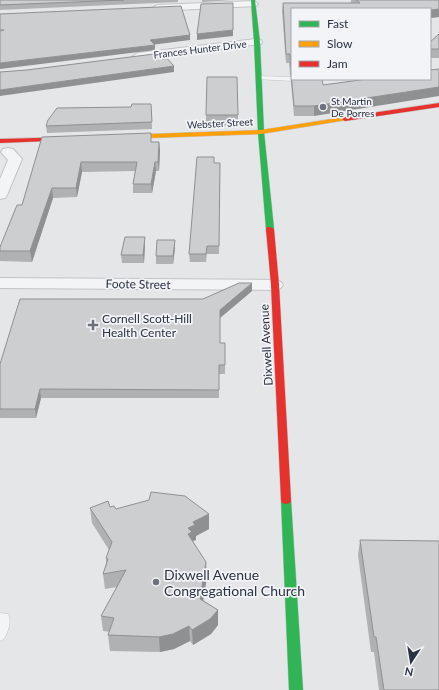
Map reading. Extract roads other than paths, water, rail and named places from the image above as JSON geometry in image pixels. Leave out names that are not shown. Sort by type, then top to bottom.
[{"type":"main road","name":"Dixwell Avenue","points":[[253,2],[257,42],[261,132],[275,285],[296,690]]},
{"type":"main road","name":"Webster Street","points":[[111,138],[261,132],[439,104]]},
{"type":"main road","points":[[5,147],[81,138]]},
{"type":"street","points":[[144,8],[253,2]]},
{"type":"street","name":"Frances Hunter Drive","points":[[129,58],[257,42]]},
{"type":"street","points":[[0,195],[15,160],[5,147]]},
{"type":"street","name":"Foote Street","points":[[0,283],[275,285]]},
{"type":"lane","points":[[258,78],[291,79]]},
{"type":"lane","points":[[0,618],[4,618],[0,635]]},
{"type":"place","name":"St Martin De Porres","points":[[323,107]]},
{"type":"place","name":"Cornell Scott-Hill Health Center","points":[[93,325]]},
{"type":"place","name":"Dixwell Avenue Congregational Church","points":[[156,582]]}]
